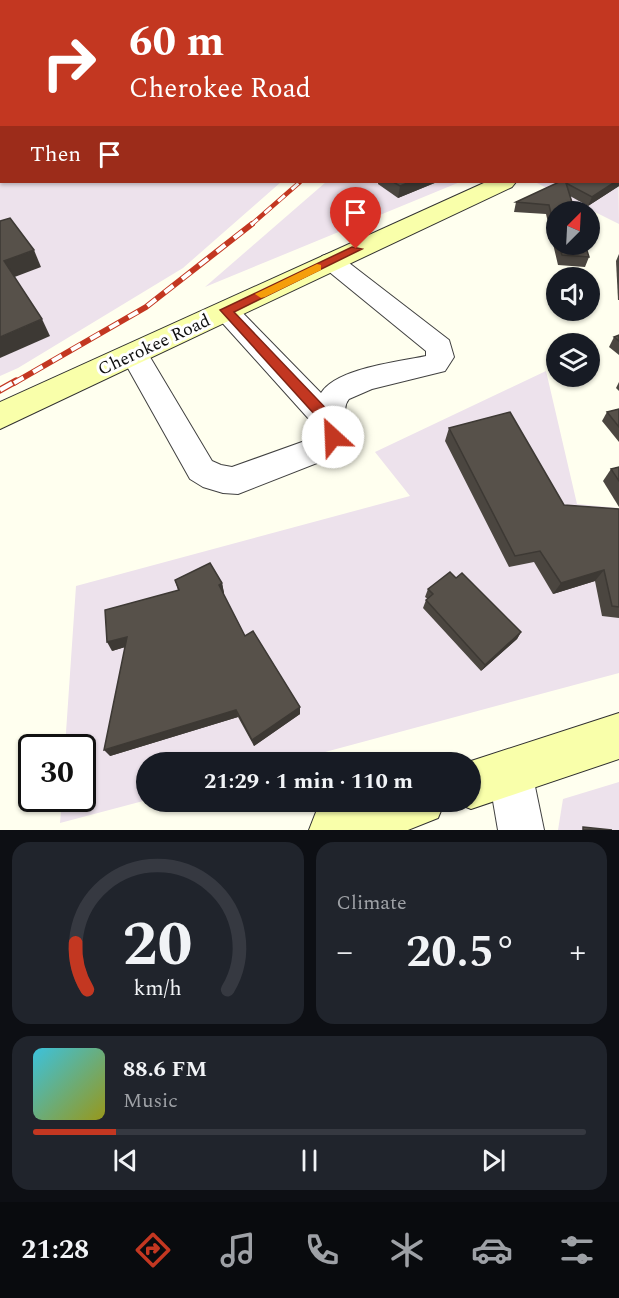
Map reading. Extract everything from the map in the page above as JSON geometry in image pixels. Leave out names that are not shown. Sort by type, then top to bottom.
[{"type":"street","name":"Cherokee Road","points":[[0,416],[502,183]]},
{"type":"street","points":[[134,354],[201,470],[212,477],[223,481],[238,480],[329,445],[333,425],[331,408],[334,397],[343,389],[364,381],[435,364],[440,357],[439,347],[331,261]]},
{"type":"street","points":[[226,310],[333,425]]},
{"type":"street","points":[[521,830],[491,778],[619,736]]},
{"type":"street","points":[[334,830],[388,812]]},
{"type":"shaded area","points":[[0,183],[280,183],[183,268],[18,368],[0,376]]},
{"type":"shaded area","points":[[325,183],[458,183],[205,287]]},
{"type":"shaded area","points":[[537,183],[618,183],[619,224],[600,214],[600,201],[573,201]]},
{"type":"shaded area","points":[[546,371],[546,387],[550,387],[577,504],[619,508],[619,673],[325,752],[136,752],[136,803],[60,823],[61,812],[96,812],[96,734],[66,734],[76,586],[410,496],[375,452]]},
{"type":"shaded area","points":[[619,782],[619,830],[558,830],[563,799]]},
{"type":"building","points":[[557,183],[566,183],[572,201],[546,201],[546,205],[516,202]]},
{"type":"building","points":[[566,183],[613,183],[592,197]]},
{"type":"building","points":[[10,218],[34,250],[4,261],[42,319],[0,337],[0,221]]},
{"type":"building","points":[[562,255],[588,255],[589,257]]},
{"type":"building","points":[[619,409],[619,427],[607,412]]},
{"type":"building","points":[[510,412],[564,505],[619,509],[619,607],[612,606],[604,570],[561,583],[540,551],[515,556],[449,428]]},
{"type":"building","points":[[619,467],[619,481],[611,469]]},
{"type":"building","points":[[210,563],[222,583],[219,585],[245,636],[253,631],[300,707],[252,740],[236,710],[104,750],[127,637],[107,642],[105,610],[179,590],[175,580]]},
{"type":"building","points":[[450,572],[456,578],[462,573],[521,632],[485,665],[426,600],[433,594],[428,589]]},
{"type":"building","points":[[583,827],[612,830],[583,830]]},
{"type":"railway","points":[[251,225],[299,183]]},
{"type":"railway","points":[[14,383],[146,307],[252,224]]},
{"type":"railway","points":[[0,390],[16,381]]},
{"type":"slow traffic","points":[[261,294],[317,268]]},
{"type":"route","points":[[333,437],[333,425],[226,310],[356,249]]}]
